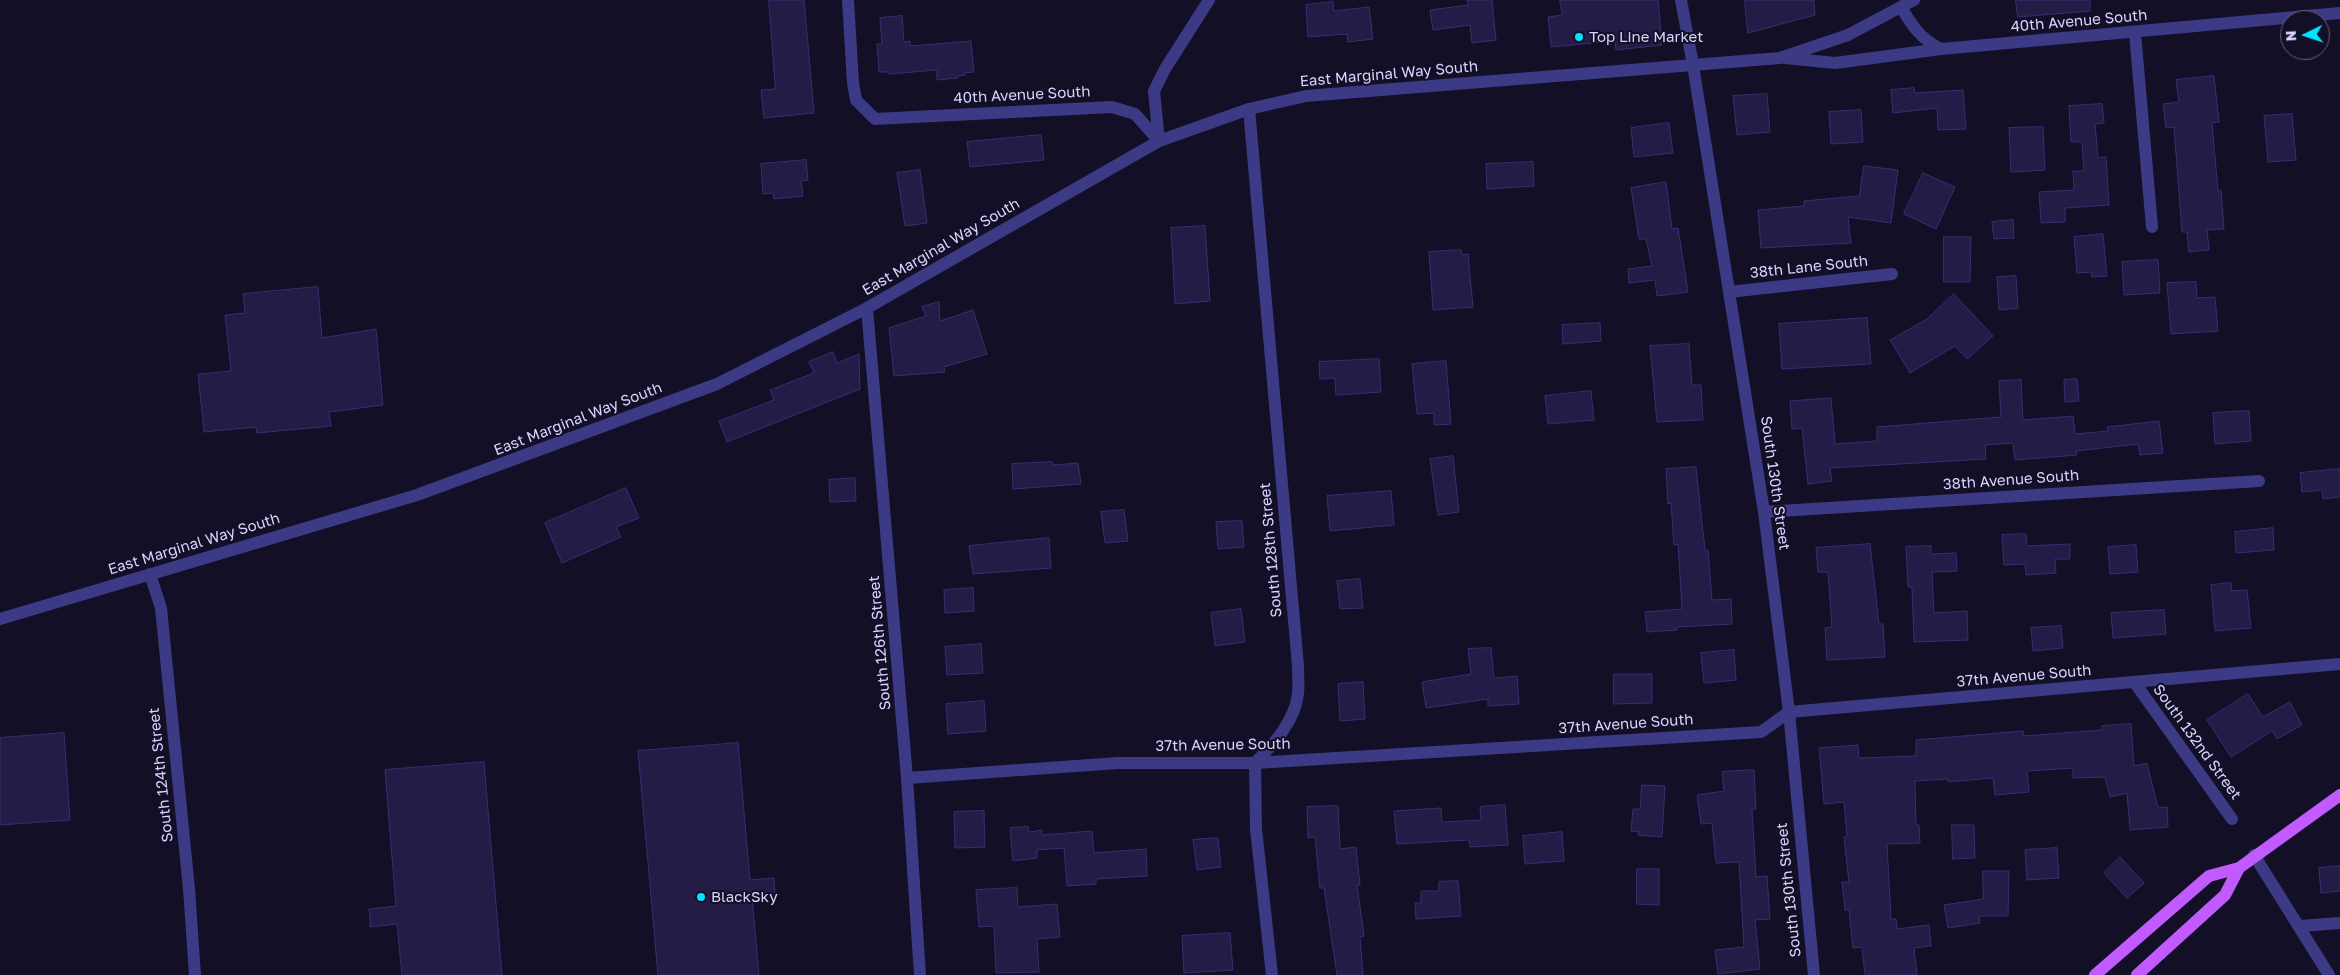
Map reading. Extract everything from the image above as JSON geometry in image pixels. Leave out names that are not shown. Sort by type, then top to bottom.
[{"type":"main road","points":[[2136,975],[2224,895],[2239,868],[2254,855],[2340,795]]},
{"type":"main road","points":[[2095,975],[2209,876],[2239,868]]},
{"type":"street","name":"40th Avenue South","points":[[848,0],[853,83],[856,100],[874,119],[1112,107],[1135,114],[1159,141]]},
{"type":"street","points":[[1159,141],[1154,91],[1165,69],[1208,0]]},
{"type":"street","name":"South 130th Street","points":[[1681,0],[1764,512],[1789,712],[1814,975]]},
{"type":"street","name":"East Marginal Way South","points":[[0,619],[417,495],[717,384],[867,308],[1159,141],[1249,109],[1306,96],[1780,58],[1848,35],[1914,0]]},
{"type":"street","points":[[1901,7],[1913,28],[1926,42],[1941,49]]},
{"type":"street","name":"40th Avenue South","points":[[1780,58],[1835,63],[1941,49],[2340,13]]},
{"type":"street","points":[[2135,33],[2152,226]]},
{"type":"street","name":"South 128th Street","points":[[1249,109],[1298,666],[1298,695],[1290,720],[1274,744],[1255,763]]},
{"type":"street","name":"38th Lane South","points":[[1729,292],[1892,274]]},
{"type":"street","name":"South 126th Street","points":[[867,308],[908,778],[920,975]]},
{"type":"street","name":"38th Avenue South","points":[[1764,512],[2259,480]]},
{"type":"street","name":"South 124th Street","points":[[150,574],[161,608],[189,889],[195,975]]},
{"type":"street","name":"37th Avenue South","points":[[908,778],[1118,763],[1255,763],[1761,732],[1789,712],[2340,664]]},
{"type":"street","name":"South 132nd Street","points":[[2135,683],[2232,819]]},
{"type":"street","points":[[1255,763],[1256,829],[1272,975]]},
{"type":"street","points":[[2254,855],[2329,975]]},
{"type":"street","points":[[2300,926],[2340,923]]},
{"type":"building","points":[[769,0],[804,0],[814,113],[764,118],[761,90],[775,89]]},
{"type":"building","points":[[1467,0],[1492,0],[1496,40],[1472,43],[1470,25],[1433,30],[1430,10],[1468,5]]},
{"type":"building","points":[[1560,0],[1658,0],[1662,45],[1616,50],[1615,41],[1551,47],[1548,17],[1562,15]]},
{"type":"building","points":[[1745,0],[1814,0],[1815,15],[1748,33]]},
{"type":"building","points":[[2016,0],[2090,0],[2090,11],[2018,17]]},
{"type":"building","points":[[1333,2],[1334,11],[1369,7],[1373,39],[1348,42],[1347,34],[1308,37],[1306,5]]},
{"type":"building","points":[[902,16],[904,42],[910,41],[910,46],[971,41],[974,72],[964,73],[965,75],[958,76],[958,78],[937,80],[937,70],[889,74],[889,72],[879,72],[877,44],[882,44],[880,18]]},
{"type":"building","points":[[2214,76],[2219,122],[2212,123],[2218,191],[2221,190],[2224,229],[2207,230],[2209,250],[2189,252],[2187,232],[2182,232],[2174,127],[2166,128],[2163,104],[2179,102],[2176,80]]},
{"type":"building","points":[[1914,88],[1915,93],[1963,90],[1966,129],[1938,130],[1937,108],[1893,113],[1891,90]]},
{"type":"building","points":[[1767,94],[1770,132],[1737,135],[1733,96]]},
{"type":"building","points":[[2102,104],[2104,123],[2095,124],[2098,158],[2106,157],[2109,205],[2065,208],[2065,222],[2041,223],[2039,192],[2074,190],[2073,171],[2084,171],[2082,142],[2071,142],[2069,106]]},
{"type":"building","points":[[1861,110],[1863,142],[1831,144],[1829,112]]},
{"type":"building","points":[[2292,114],[2296,160],[2268,162],[2264,116]]},
{"type":"building","points":[[1669,123],[1673,153],[1634,157],[1631,128]]},
{"type":"building","points":[[2043,127],[2045,170],[2011,172],[2009,128]]},
{"type":"building","points":[[1041,135],[1044,160],[970,167],[967,142]]},
{"type":"building","points":[[806,160],[808,180],[801,181],[803,196],[774,199],[773,193],[763,194],[761,164]]},
{"type":"building","points":[[1533,162],[1534,186],[1487,189],[1486,164]]},
{"type":"building","points":[[1864,166],[1898,170],[1891,223],[1848,217],[1851,243],[1761,248],[1758,210],[1804,206],[1804,201],[1859,196]]},
{"type":"building","points":[[920,170],[927,223],[905,226],[897,173]]},
{"type":"building","points":[[1923,173],[1955,187],[1936,229],[1904,214]]},
{"type":"building","points":[[1666,182],[1672,229],[1678,228],[1688,292],[1657,296],[1655,280],[1629,283],[1628,269],[1652,266],[1646,239],[1639,239],[1631,188]]},
{"type":"building","points":[[2013,220],[2014,238],[1994,239],[1992,222]]},
{"type":"building","points":[[1205,226],[1210,301],[1175,304],[1171,228]]},
{"type":"building","points":[[2103,234],[2107,276],[2092,277],[2091,272],[2077,273],[2074,237]]},
{"type":"building","points":[[1944,237],[1971,237],[1970,282],[1944,282]]},
{"type":"building","points":[[1461,250],[1462,255],[1468,254],[1473,307],[1433,310],[1429,252]]},
{"type":"building","points":[[2158,260],[2160,293],[2124,295],[2122,262]]},
{"type":"building","points":[[2016,276],[2018,308],[1999,310],[1997,277]]},
{"type":"building","points":[[2196,282],[2197,298],[2215,297],[2218,331],[2171,334],[2167,283]]},
{"type":"building","points":[[318,287],[322,338],[376,329],[383,405],[329,412],[331,426],[257,433],[256,427],[204,432],[198,374],[231,371],[225,315],[245,313],[243,294]]},
{"type":"building","points":[[1954,294],[1993,336],[1967,359],[1955,346],[1910,373],[1890,340],[1927,319]]},
{"type":"building","points":[[939,302],[940,321],[973,310],[987,354],[944,367],[945,372],[894,376],[889,328],[926,316],[922,307]]},
{"type":"building","points":[[1867,318],[1871,364],[1782,369],[1779,324]]},
{"type":"building","points":[[1600,323],[1601,341],[1563,344],[1562,325]]},
{"type":"building","points":[[1689,344],[1692,385],[1701,385],[1703,420],[1657,422],[1650,346]]},
{"type":"building","points":[[833,352],[837,363],[859,354],[860,389],[727,442],[719,421],[774,400],[770,390],[814,373],[809,362]]},
{"type":"building","points":[[1379,359],[1381,392],[1336,395],[1335,378],[1320,379],[1319,362]]},
{"type":"building","points":[[1446,361],[1451,424],[1434,425],[1434,413],[1417,414],[1412,364]]},
{"type":"building","points":[[2077,379],[2079,401],[2065,402],[2064,380]]},
{"type":"building","points":[[2021,380],[2023,420],[2073,416],[2075,434],[2108,431],[2107,427],[2159,421],[2163,453],[2140,455],[2138,444],[2076,451],[2077,455],[2015,460],[2013,443],[1985,445],[1986,459],[1830,468],[1832,481],[1808,484],[1802,428],[1792,429],[1790,401],[1831,398],[1835,444],[1877,441],[1877,427],[2001,417],[1999,381]]},
{"type":"building","points":[[1591,391],[1594,420],[1548,424],[1545,396]]},
{"type":"building","points":[[2249,411],[2251,441],[2215,444],[2213,413]]},
{"type":"building","points":[[1453,456],[1459,512],[1438,515],[1430,459]]},
{"type":"building","points":[[1052,462],[1053,465],[1078,463],[1081,484],[1013,489],[1012,464]]},
{"type":"building","points":[[1696,467],[1705,550],[1708,550],[1712,600],[1731,599],[1732,624],[1677,627],[1677,630],[1647,632],[1645,612],[1682,609],[1678,544],[1674,545],[1671,503],[1668,504],[1666,469]]},
{"type":"building","points":[[2340,469],[2340,497],[2323,499],[2322,490],[2302,492],[2300,473]]},
{"type":"building","points":[[855,478],[856,501],[830,502],[829,480]]},
{"type":"building","points":[[626,488],[639,518],[616,527],[621,537],[562,563],[545,523]]},
{"type":"building","points":[[1391,491],[1394,525],[1330,531],[1327,496]]},
{"type":"building","points":[[1124,510],[1128,541],[1105,543],[1101,512]]},
{"type":"building","points":[[1242,521],[1244,547],[1218,549],[1216,522]]},
{"type":"building","points":[[2273,528],[2274,550],[2236,553],[2235,532]]},
{"type":"building","points":[[2026,534],[2027,546],[2070,544],[2070,559],[2055,559],[2056,573],[2026,575],[2025,564],[2004,565],[2002,535]]},
{"type":"building","points":[[1049,538],[1051,568],[973,574],[969,546]]},
{"type":"building","points":[[1870,544],[1879,624],[1883,624],[1885,657],[1827,660],[1825,628],[1832,627],[1828,572],[1818,572],[1816,548]]},
{"type":"building","points":[[2136,545],[2138,572],[2110,574],[2108,547]]},
{"type":"building","points":[[1931,546],[1931,554],[1956,553],[1957,571],[1932,572],[1934,613],[1967,611],[1968,640],[1914,642],[1912,587],[1908,587],[1906,547]]},
{"type":"building","points":[[1360,579],[1363,608],[1340,609],[1337,581]]},
{"type":"building","points":[[2231,583],[2232,591],[2247,590],[2251,628],[2215,631],[2211,585]]},
{"type":"building","points":[[973,588],[974,611],[945,613],[944,590]]},
{"type":"building","points":[[1241,609],[1245,642],[1215,646],[1211,613]]},
{"type":"building","points":[[2164,610],[2166,634],[2113,638],[2111,613]]},
{"type":"building","points":[[2061,626],[2063,648],[2033,651],[2031,628]]},
{"type":"building","points":[[981,644],[983,673],[947,675],[945,647]]},
{"type":"building","points":[[1491,648],[1494,678],[1517,676],[1519,704],[1488,706],[1488,699],[1426,708],[1422,682],[1471,674],[1468,649]]},
{"type":"building","points":[[1734,650],[1736,680],[1704,683],[1701,653]]},
{"type":"building","points":[[1614,674],[1652,674],[1652,703],[1614,704]]},
{"type":"building","points":[[1363,682],[1365,719],[1340,721],[1338,684]]},
{"type":"building","points":[[2248,694],[2263,717],[2290,702],[2302,725],[2277,739],[2272,731],[2231,757],[2207,720]]},
{"type":"building","points":[[984,701],[986,731],[948,734],[946,704]]},
{"type":"building","points":[[2131,724],[2134,766],[2147,763],[2158,808],[2167,807],[2168,827],[2130,830],[2127,793],[2110,797],[2105,777],[2073,778],[2073,768],[2027,771],[2029,792],[1995,795],[1993,778],[1948,782],[1948,779],[1915,781],[1916,825],[1919,825],[1920,843],[1887,844],[1891,919],[1896,919],[1897,929],[1929,925],[1931,946],[1914,948],[1917,975],[1865,975],[1862,947],[1853,948],[1849,910],[1845,910],[1842,882],[1849,882],[1844,837],[1847,836],[1844,802],[1824,804],[1819,748],[1858,745],[1859,758],[1916,756],[1916,740],[2023,731],[2024,736],[2102,730],[2102,726]]},
{"type":"building","points":[[64,733],[70,820],[0,825],[0,738]]},
{"type":"building","points":[[738,743],[750,880],[774,878],[775,896],[752,898],[759,975],[658,975],[638,751]]},
{"type":"building","points":[[484,762],[502,975],[402,975],[397,924],[370,927],[369,909],[396,906],[385,770]]},
{"type":"building","points":[[1754,770],[1756,809],[1752,809],[1756,877],[1767,876],[1770,919],[1755,920],[1760,969],[1718,974],[1715,950],[1744,947],[1739,862],[1716,863],[1712,823],[1701,824],[1697,795],[1724,791],[1722,772]]},
{"type":"building","points":[[1642,785],[1665,786],[1662,837],[1638,835],[1639,832],[1631,831],[1633,809],[1640,809]]},
{"type":"building","points":[[1505,805],[1508,845],[1470,847],[1469,840],[1397,844],[1394,811],[1441,808],[1442,822],[1481,820],[1480,807]]},
{"type":"building","points":[[1338,806],[1340,849],[1356,847],[1360,885],[1357,885],[1364,936],[1360,937],[1363,975],[1337,975],[1324,888],[1320,888],[1315,837],[1308,838],[1307,807]]},
{"type":"building","points":[[984,811],[985,847],[955,848],[954,812]]},
{"type":"building","points":[[1952,825],[1974,825],[1975,858],[1953,859]]},
{"type":"building","points":[[1028,827],[1029,832],[1042,830],[1042,835],[1092,831],[1094,853],[1146,849],[1147,876],[1096,879],[1096,884],[1067,886],[1064,848],[1037,850],[1037,858],[1013,861],[1010,828]]},
{"type":"building","points":[[1562,832],[1564,861],[1525,864],[1523,836]]},
{"type":"building","points":[[1218,838],[1221,867],[1197,870],[1193,840]]},
{"type":"building","points":[[2057,848],[2059,878],[2027,880],[2025,850]]},
{"type":"building","points":[[2120,857],[2144,883],[2127,898],[2104,873]]},
{"type":"building","points":[[2340,866],[2340,891],[2321,893],[2319,868]]},
{"type":"building","points":[[1637,869],[1659,869],[1659,905],[1637,904]]},
{"type":"building","points":[[1983,871],[2009,871],[2008,916],[1979,916],[1980,923],[1948,928],[1944,905],[1983,899]]},
{"type":"building","points":[[1458,881],[1461,916],[1416,919],[1415,903],[1421,903],[1421,891],[1439,891],[1439,882]]},
{"type":"building","points":[[1017,888],[1018,907],[1057,904],[1060,937],[1037,939],[1039,972],[996,973],[994,926],[979,927],[976,890]]},
{"type":"building","points":[[1230,933],[1233,970],[1184,973],[1182,936]]},
{"type":"place","name":"Top Line Market","points":[[1579,37]]},
{"type":"place","name":"BlackSky","points":[[701,897]]}]
